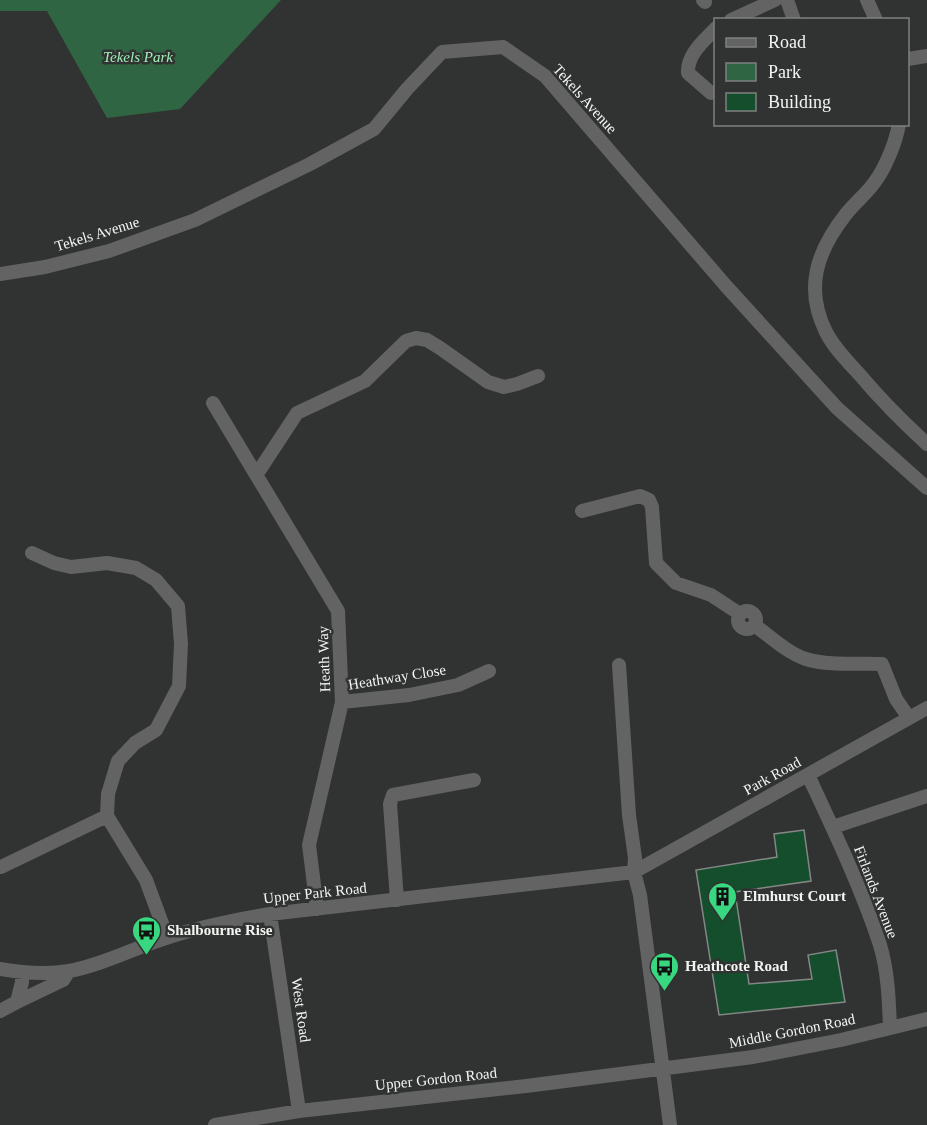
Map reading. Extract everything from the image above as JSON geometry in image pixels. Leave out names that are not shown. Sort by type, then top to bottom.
[{"type":"street","points":[[735,18],[775,0]]},
{"type":"street","points":[[787,0],[793,18]]},
{"type":"street","points":[[867,0],[875,18]]},
{"type":"street","points":[[711,93],[688,73],[687,66],[692,54],[714,30]]},
{"type":"street","name":"Tekels Avenue","points":[[0,273],[45,267],[109,251],[195,220],[310,164],[374,129],[442,52],[503,47],[545,76],[726,286],[837,408],[927,488]]},
{"type":"street","points":[[909,58],[927,56]]},
{"type":"street","points":[[899,126],[896,139],[875,182],[846,214],[822,251],[814,275],[816,305],[826,333],[841,354],[896,416],[927,444]]},
{"type":"street","points":[[257,474],[297,412],[365,381],[406,340],[416,338],[427,340],[488,382],[504,387],[538,376]]},
{"type":"street","name":"Heath Way","points":[[213,403],[338,611],[342,702],[309,845],[317,909]]},
{"type":"street","points":[[582,511],[640,496],[649,500],[652,507],[656,563],[676,583],[711,596],[740,614],[745,611],[751,612],[755,616],[754,624],[804,658],[822,662],[882,664],[896,699],[909,718]]},
{"type":"street","points":[[32,553],[71,567],[107,563],[136,568],[156,580],[178,606],[181,644],[179,686],[156,730],[135,743],[118,761],[108,794],[107,816],[146,880],[167,937]]},
{"type":"street","points":[[619,665],[629,815],[635,858],[634,872],[640,895],[670,1125]]},
{"type":"street","name":"Heathway Close","points":[[342,702],[409,695],[458,685],[489,671]]},
{"type":"street","name":"Park Road","points":[[634,872],[927,708]]},
{"type":"street","name":"Firlands Avenue","points":[[808,775],[833,828],[880,947],[888,994],[890,1028]]},
{"type":"street","points":[[397,900],[390,804],[393,795],[474,780]]},
{"type":"street","points":[[833,828],[927,796]]},
{"type":"street","points":[[1,867],[107,816]]},
{"type":"street","name":"Upper Park Road","points":[[0,1011],[63,980],[69,971],[92,965],[167,937],[214,924],[270,914],[634,872]]},
{"type":"street","name":"West Road","points":[[270,914],[299,1111]]},
{"type":"street","points":[[0,969],[22,973],[69,971]]},
{"type":"street","points":[[17,1002],[22,973]]},
{"type":"street","name":"Middle Gordon Road","points":[[662,1068],[753,1057],[927,1019]]},
{"type":"street","name":"Upper Gordon Road","points":[[215,1125],[299,1111],[526,1086],[662,1068]]},
{"type":"green space","name":"Tekels Park","points":[[0,0],[281,0],[180,109],[107,118],[47,11],[0,11]]},
{"type":"building","name":"Elmhurst Court","points":[[804,830],[811,881],[735,892],[749,984],[812,979],[808,955],[836,950],[845,1002],[719,1015],[696,870],[777,857],[774,834]]},
{"type":"place","name":"Elmhurst Court","points":[[722,922]]},
{"type":"place","name":"Shalbourne Rise","points":[[146,956]]},
{"type":"place","name":"Heathcote Road","points":[[664,992]]}]
